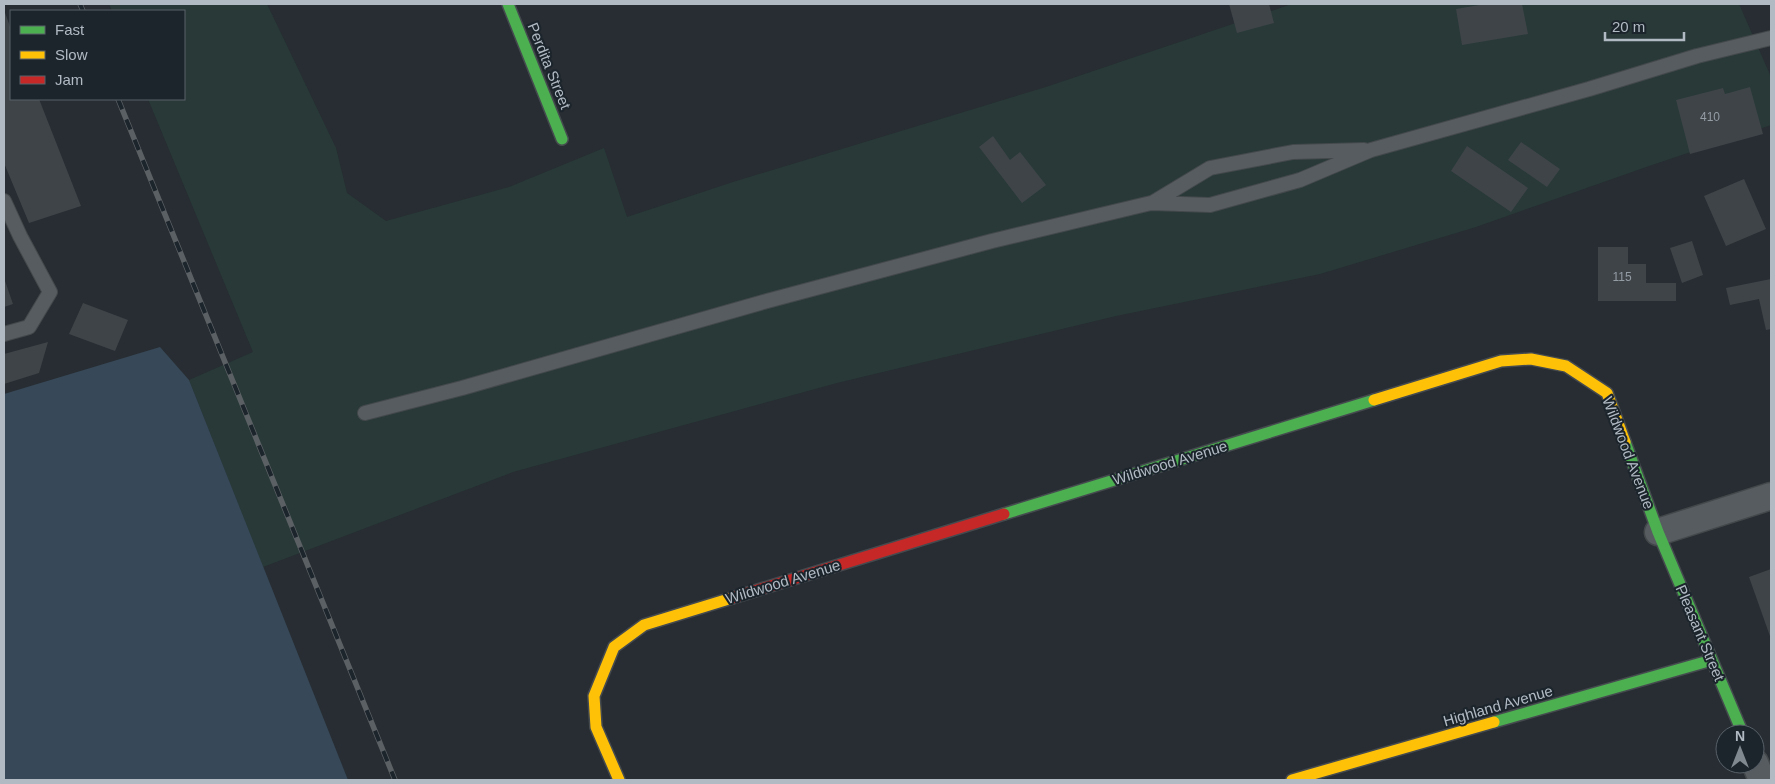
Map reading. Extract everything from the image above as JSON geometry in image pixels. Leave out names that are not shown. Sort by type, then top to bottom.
[{"type":"street","name":"Perdita Street","points":[[508,4],[562,139]]},
{"type":"street","name":"Wildwood Avenue","points":[[619,780],[596,727],[594,696],[614,647],[644,625],[1501,362],[1531,359],[1566,366],[1607,393],[1658,532]]},
{"type":"street","points":[[1658,532],[1771,496]]},
{"type":"street","name":"Pleasant Street","points":[[1658,532],[1739,724]]},
{"type":"street","name":"Highland Avenue","points":[[1292,780],[1712,660]]},
{"type":"street","points":[[1764,780],[1771,779]]},
{"type":"lane","points":[[365,413],[462,388],[767,301],[992,241],[1151,203],[1210,205],[1300,180],[1371,150],[1580,92],[1697,56],[1771,38]]},
{"type":"lane","points":[[1151,203],[1210,168],[1293,152],[1371,150]]},
{"type":"lane","points":[[4,201],[50,292],[29,327],[4,334]]},
{"type":"shaded area","points":[[109,4],[267,4],[336,148],[347,193],[386,221],[509,187],[604,148],[627,217],[733,182],[1046,87],[1292,4],[1739,4],[1771,77],[1771,125],[1476,227],[1320,274],[1116,316],[837,383],[513,472],[263,567],[189,380],[253,352],[148,100],[185,100],[185,10],[112,10]]},
{"type":"water","points":[[160,347],[189,380],[348,780],[4,780],[4,394]]},
{"type":"building","points":[[1229,4],[1269,4],[1274,23],[1237,33]]},
{"type":"building","points":[[1485,4],[1522,4],[1528,34],[1462,45],[1456,9]]},
{"type":"building","points":[[4,10],[10,26],[10,100],[39,100],[81,206],[29,223],[4,163]]},
{"type":"building","points":[[1750,87],[1763,134],[1690,154],[1676,100],[1723,88],[1725,94]]},
{"type":"building","points":[[993,136],[1010,160],[1020,152],[1046,185],[1022,203],[979,147]]},
{"type":"building","points":[[1521,142],[1560,169],[1547,187],[1508,160]]},
{"type":"building","points":[[1467,146],[1528,188],[1511,212],[1451,171]]},
{"type":"building","points":[[1744,179],[1766,229],[1726,246],[1704,196]]},
{"type":"building","points":[[1692,241],[1703,275],[1682,283],[1670,248]]},
{"type":"building","points":[[1598,247],[1628,247],[1628,264],[1646,264],[1646,283],[1676,283],[1676,301],[1598,301]]},
{"type":"building","points":[[4,278],[13,304],[4,307]]},
{"type":"building","points":[[1771,279],[1771,329],[1766,330],[1759,299],[1730,305],[1726,288]]},
{"type":"building","points":[[83,303],[128,320],[115,351],[69,334]]},
{"type":"building","points":[[48,342],[39,373],[4,384],[4,354]]},
{"type":"building","points":[[1771,569],[1771,639],[1749,577]]},
{"type":"railway","points":[[80,4],[83,10]]},
{"type":"railway","points":[[118,100],[395,780]]},
{"type":"traffic: fast","points":[[508,4],[562,139]]},
{"type":"traffic: fast","points":[[1004,514],[1374,400]]},
{"type":"traffic: fast","points":[[1625,442],[1658,532],[1739,724]]},
{"type":"traffic: fast","points":[[1494,722],[1712,660]]},
{"type":"traffic: slow","points":[[1374,400],[1501,361],[1531,359],[1566,366],[1607,393],[1625,442]]},
{"type":"traffic: slow","points":[[619,780],[596,727],[594,696],[614,647],[644,625],[732,598]]},
{"type":"traffic: slow","points":[[1292,780],[1494,722]]},
{"type":"traffic: jam","points":[[732,598],[1004,514]]}]
